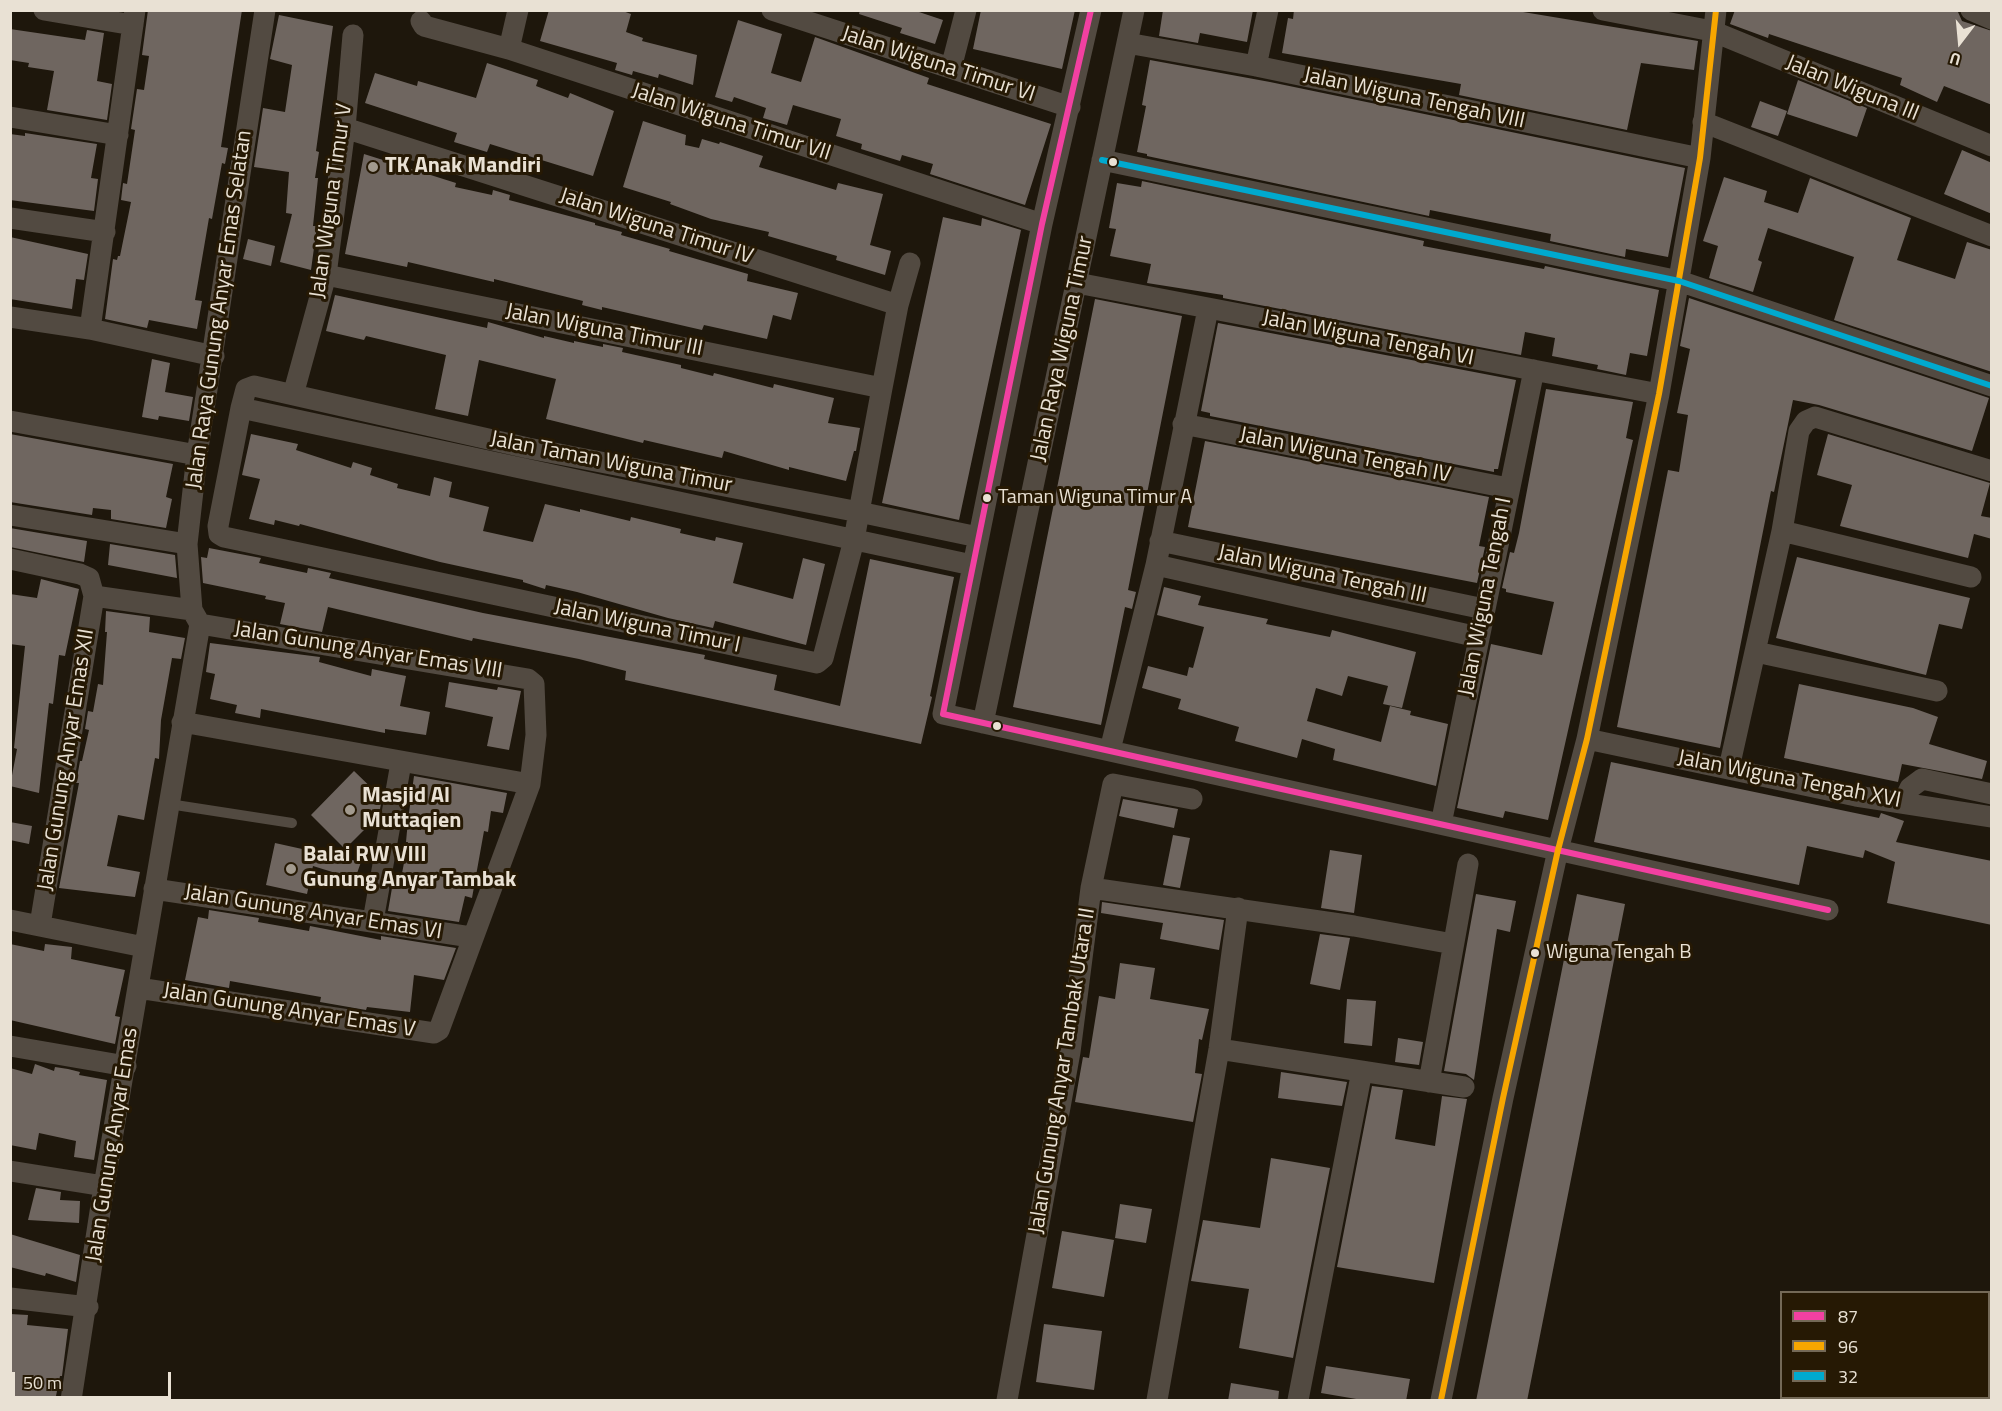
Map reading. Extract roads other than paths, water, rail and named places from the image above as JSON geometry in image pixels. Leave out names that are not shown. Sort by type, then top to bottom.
[{"type":"street","points":[[44,10],[134,18],[90,329]]},
{"type":"street","name":"Jalan Raya Gunung Anyar Emas Selatan","points":[[182,722],[196,617],[187,544],[197,454],[214,356],[265,10]]},
{"type":"street","points":[[509,49],[518,10]]},
{"type":"street","name":"Jalan Wiguna Timur VI","points":[[772,10],[1070,107]]},
{"type":"street","points":[[951,68],[966,10]]},
{"type":"street","name":"Jalan Raya Wiguna Timur","points":[[1091,10],[1042,224],[943,714],[1558,850]]},
{"type":"street","name":"Jalan Raya Wiguna Timur","points":[[983,723],[1134,10]]},
{"type":"street","points":[[1256,66],[1268,10]]},
{"type":"street","name":"Jalan Wiguna III","points":[[1603,10],[1714,21],[1992,146]]},
{"type":"street","points":[[1971,10],[1992,19]]},
{"type":"street","name":"Jalan Wiguna Timur VII","points":[[421,21],[424,26],[509,49],[1042,224]]},
{"type":"street","points":[[1441,1401],[1503,1098],[1558,850],[1587,739],[1659,394],[1700,158],[1714,21]]},
{"type":"street","name":"Jalan Wiguna Timur V","points":[[293,395],[326,275],[345,128],[353,35]]},
{"type":"street","name":"Jalan Wiguna Tengah VIII","points":[[1127,43],[1256,66],[1700,158]]},
{"type":"street","points":[[10,117],[118,135]]},
{"type":"street","points":[[1703,122],[1992,236]]},
{"type":"street","name":"Jalan Wiguna Timur IV","points":[[345,128],[898,305]]},
{"type":"street","points":[[1102,160],[1679,281],[1992,386]]},
{"type":"street","points":[[10,218],[105,232]]},
{"type":"street","name":"Jalan Wiguna Timur I","points":[[243,399],[218,526],[219,534],[224,537],[817,663],[823,658],[854,540],[898,305],[910,263]]},
{"type":"street","name":"Jalan Wiguna Timur III","points":[[326,275],[882,388]]},
{"type":"street","name":"Jalan Wiguna Tengah VI","points":[[1077,283],[1659,394]]},
{"type":"street","points":[[1110,750],[1156,565],[1183,423],[1208,309]]},
{"type":"street","points":[[10,317],[90,329],[214,356]]},
{"type":"street","name":"Jalan Wiguna Tengah I","points":[[1441,824],[1534,370]]},
{"type":"street","name":"Jalan Taman Wiguna Timur","points":[[972,565],[854,540],[526,458],[254,386],[243,399],[526,458],[859,512],[978,537]]},
{"type":"street","points":[[1729,768],[1782,531],[1799,431],[1806,421],[1815,417],[1992,471]]},
{"type":"street","points":[[10,421],[197,454]]},
{"type":"street","name":"Jalan Wiguna Tengah IV","points":[[1183,423],[1508,488]]},
{"type":"street","points":[[10,515],[187,544]]},
{"type":"street","points":[[1782,531],[1971,578]]},
{"type":"street","name":"Jalan Wiguna Tengah III","points":[[1160,541],[1484,609]]},
{"type":"street","points":[[10,559],[80,574],[89,578],[94,596]]},
{"type":"street","name":"Jalan Wiguna Tengah III","points":[[1156,565],[1478,637]]},
{"type":"street","name":"Jalan Gunung Anyar Emas VIII","points":[[94,596],[517,676],[534,684],[536,735],[530,784]]},
{"type":"street","name":"Jalan Gunung Anyar Emas XII","points":[[40,925],[94,596]]},
{"type":"street","points":[[1756,652],[1937,691]]},
{"type":"street","points":[[182,722],[401,763],[530,784],[471,937]]},
{"type":"street","name":"Jalan Gunung Anyar Emas","points":[[71,1401],[182,722]]},
{"type":"street","name":"Jalan Wiguna Tengah XVI","points":[[1587,739],[1856,796],[1992,816]]},
{"type":"street","points":[[373,921],[401,763]]},
{"type":"street","points":[[1902,803],[1910,788],[1922,779],[1992,794]]},
{"type":"street","points":[[1091,888],[1113,784],[1192,799]]},
{"type":"street","points":[[1558,850],[1828,910]]},
{"type":"street","points":[[1429,1082],[1468,864]]},
{"type":"street","name":"Jalan Gunung Anyar Tambak Utara II","points":[[1007,1401],[1070,1052],[1091,888],[1238,908],[1453,944]]},
{"type":"street","name":"Jalan Gunung Anyar Emas VI","points":[[154,889],[471,937]]},
{"type":"street","points":[[1157,1401],[1219,1049],[1238,908]]},
{"type":"street","points":[[10,920],[144,947]]},
{"type":"street","name":"Jalan Gunung Anyar Emas V","points":[[138,988],[426,1033],[439,1030],[471,937]]},
{"type":"street","points":[[10,1046],[126,1066]]},
{"type":"street","points":[[1219,1049],[1464,1087]]},
{"type":"street","points":[[1298,1401],[1362,1071]]},
{"type":"street","points":[[10,1171],[105,1186]]},
{"type":"street","points":[[10,1298],[88,1307]]},
{"type":"lane","points":[[169,804],[292,823]]},
{"type":"place","name":"TK Anak Mandiri","points":[[373,167]]},
{"type":"place","name":"Taman Wiguna Timur A","points":[[987,498]]},
{"type":"place","name":"Masjid Al Muttaqien","points":[[350,810]]},
{"type":"place","name":"Balai RW VIII Gunung Anyar Tambak","points":[[291,869]]},
{"type":"place","name":"Wiguna Tengah B","points":[[1535,953]]}]
